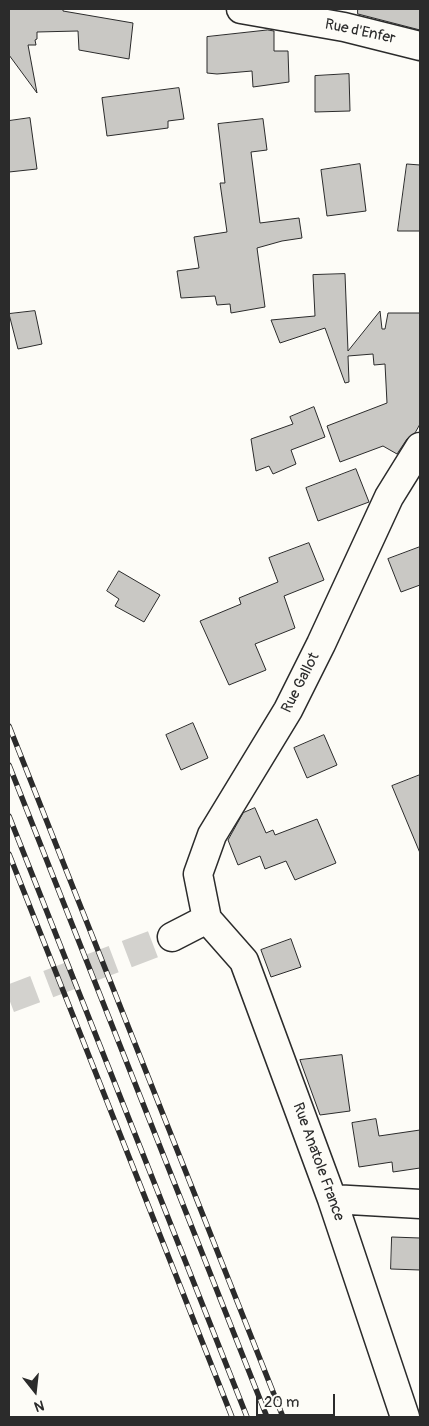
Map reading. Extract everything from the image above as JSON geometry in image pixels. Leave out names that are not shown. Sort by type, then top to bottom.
[{"type":"street","name":"Rue d'Enfer","points":[[241,9],[344,27],[420,46]]},
{"type":"street","name":"Rue Gallot","points":[[207,919],[198,874],[212,835],[288,710],[321,644],[389,497],[420,447]]},
{"type":"street","points":[[172,937],[207,919]]},
{"type":"street","name":"Rue Anatole France","points":[[207,919],[244,961],[332,1199],[405,1417]]},
{"type":"street","points":[[332,1199],[420,1204]]},
{"type":"building","points":[[9,9],[63,9],[63,11],[133,23],[129,59],[79,50],[78,31],[37,32],[36,45],[28,45],[37,93],[9,55]]},
{"type":"building","points":[[358,9],[420,9],[420,30],[358,14]]},
{"type":"building","points":[[268,30],[274,31],[274,51],[288,51],[289,82],[253,87],[252,71],[207,73],[207,37]]},
{"type":"building","points":[[349,74],[350,111],[315,112],[315,76]]},
{"type":"building","points":[[179,88],[184,119],[168,121],[168,128],[107,136],[102,98]]},
{"type":"building","points":[[30,118],[37,169],[9,172],[9,121]]},
{"type":"building","points":[[263,119],[267,150],[251,152],[260,223],[299,218],[302,238],[257,248],[265,307],[231,313],[230,304],[217,305],[215,296],[181,298],[177,271],[199,268],[194,237],[227,232],[220,183],[225,183],[218,124]]},
{"type":"building","points":[[360,164],[366,211],[327,216],[321,170]]},
{"type":"building","points":[[407,164],[420,165],[420,231],[398,231]]},
{"type":"building","points":[[345,274],[348,351],[380,311],[382,329],[385,329],[388,313],[420,313],[420,424],[415,433],[407,439],[397,454],[383,446],[340,462],[327,426],[387,403],[385,364],[374,365],[373,354],[348,356],[349,382],[345,383],[325,328],[280,343],[271,320],[315,316],[313,275]]},
{"type":"building","points":[[35,311],[42,344],[18,349],[9,314]]},
{"type":"building","points":[[314,407],[325,437],[291,450],[296,464],[273,474],[269,466],[256,471],[251,439],[293,424],[290,417]]},
{"type":"building","points":[[356,469],[369,502],[318,521],[306,488]]},
{"type":"building","points":[[309,543],[324,580],[284,596],[295,628],[255,644],[266,670],[229,685],[200,621],[241,604],[239,598],[278,582],[269,558]]},
{"type":"building","points":[[420,547],[420,585],[401,592],[388,559]]},
{"type":"building","points":[[119,571],[160,595],[144,622],[115,606],[119,599],[107,591]]},
{"type":"building","points":[[193,723],[208,758],[181,770],[166,735]]},
{"type":"building","points":[[324,735],[337,765],[307,778],[294,748]]},
{"type":"building","points":[[420,775],[420,853],[392,786]]},
{"type":"building","points":[[255,808],[266,833],[273,830],[275,835],[317,819],[336,863],[295,880],[286,861],[265,869],[260,856],[238,865],[228,840],[243,813]]},
{"type":"building","points":[[291,939],[301,967],[271,977],[261,950]]},
{"type":"building","points":[[342,1055],[350,1111],[320,1115],[300,1060]]},
{"type":"building","points":[[376,1119],[379,1136],[420,1130],[420,1168],[393,1172],[392,1162],[359,1167],[352,1123]]},
{"type":"building","points":[[392,1237],[420,1238],[420,1270],[391,1269]]},
{"type":"tunnel","points":[[9,999],[172,937]]},
{"type":"railway","points":[[9,726],[283,1417]]},
{"type":"railway","points":[[9,765],[267,1417]]},
{"type":"railway","points":[[9,816],[247,1417]]},
{"type":"railway","points":[[9,854],[232,1417]]}]
